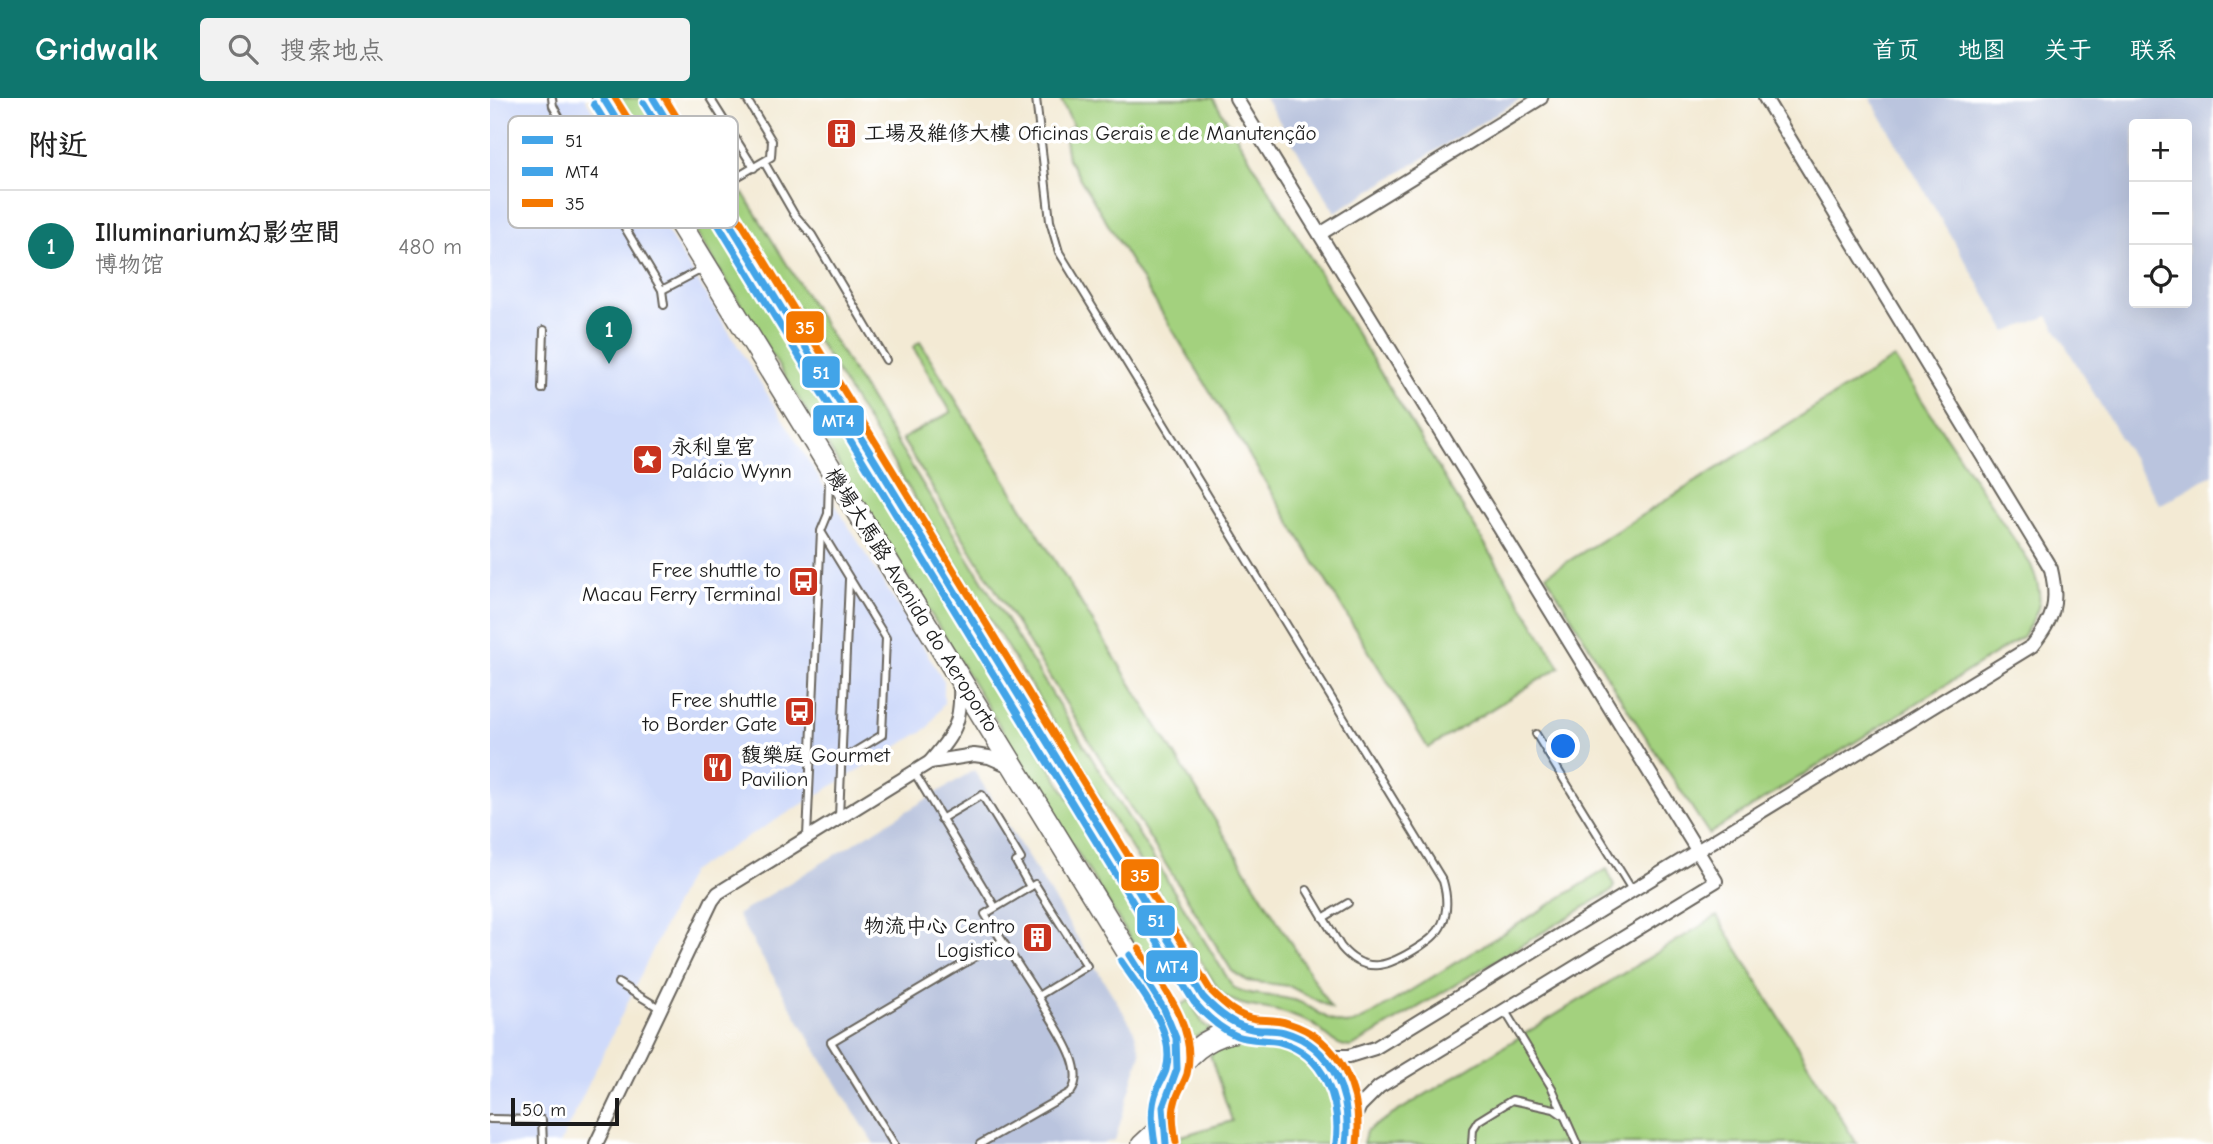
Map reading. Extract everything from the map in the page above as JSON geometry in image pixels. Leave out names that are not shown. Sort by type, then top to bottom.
[{"type":"main road","name":"機場大馬路 Avenida do Aeroporto","points":[[603,98],[614,116]]},
{"type":"main road","name":"機場大馬路 Avenida do Aeroporto","points":[[653,98],[664,116]]},
{"type":"main road","name":"機場大馬路 Avenida do Aeroporto","points":[[683,228],[1170,1021],[1177,1046],[1176,1072]]},
{"type":"main road","name":"機場大馬路 Avenida do Aeroporto","points":[[733,228],[1203,996],[1222,1015],[1247,1028]]},
{"type":"main road","points":[[1166,1144],[1163,1119],[1166,1095],[1176,1072],[1195,1051],[1219,1035],[1247,1028],[1268,1028],[1288,1033],[1323,1056],[1344,1090],[1349,1110],[1347,1137]]},
{"type":"street","points":[[1236,98],[1716,881],[1379,1087],[1360,1106],[1347,1137]]},
{"type":"street","points":[[1320,234],[1541,98]]},
{"type":"street","points":[[1323,1056],[1349,1056],[1374,1048],[2032,646],[2046,628],[2054,609],[2055,589],[2050,569],[1765,98]]},
{"type":"street","points":[[596,1144],[718,893],[930,762],[954,733],[961,708],[960,679]]},
{"type":"street","points":[[930,762],[974,755],[989,757],[1015,768]]},
{"type":"street","points":[[1140,1144],[1163,1119]]},
{"type":"lane","points":[[552,98],[559,116]]},
{"type":"lane","points":[[710,98],[721,116]]},
{"type":"lane","points":[[738,177],[771,157],[772,141],[746,98]]},
{"type":"lane","points":[[1035,98],[1050,221],[1059,252],[1438,873],[1446,892],[1445,916],[1438,932],[1401,959],[1382,966],[1364,964],[1347,954],[1307,890]]},
{"type":"lane","points":[[738,143],[754,168]]},
{"type":"lane","points":[[764,162],[794,214],[812,235],[886,360]]},
{"type":"lane","points":[[625,228],[662,290],[664,305]]},
{"type":"lane","points":[[662,290],[707,267]]},
{"type":"lane","points":[[542,389],[544,330]]},
{"type":"lane","points":[[807,838],[821,531],[828,514],[830,466]]},
{"type":"lane","points":[[821,531],[886,638],[882,735],[841,760]]},
{"type":"lane","points":[[838,819],[849,577]]},
{"type":"lane","points":[[1536,734],[1632,890]]},
{"type":"lane","points":[[914,772],[995,906]]},
{"type":"lane","points":[[941,819],[982,796],[1021,859],[1016,862],[1030,887]]},
{"type":"lane","points":[[980,1144],[1071,1091],[1076,1084],[1076,1063],[1038,996],[985,914],[1035,884],[1087,966],[1038,996]]},
{"type":"lane","points":[[1323,918],[1348,903]]},
{"type":"lane","points":[[894,1144],[831,1042],[1002,941]]},
{"type":"lane","points":[[618,983],[661,1009]]},
{"type":"lane","points":[[1505,1011],[1552,1088],[1577,1144]]},
{"type":"lane","points":[[1472,1144],[1473,1129],[1478,1121],[1512,1100],[1553,1109],[1565,1118]]},
{"type":"lane","points":[[490,1119],[542,1120],[543,1144]]},
{"type":"shaded area","name":"永利皇宮 Palácio Wynn","points":[[490,98],[585,98],[596,116],[508,116],[508,228],[665,228],[944,681],[944,703],[928,728],[690,872],[560,1144],[490,1144]]},
{"type":"shaded area","points":[[1265,98],[1522,98],[1335,212]]},
{"type":"shaded area","points":[[1870,98],[2213,98],[2213,474],[2160,505],[2048,316],[2007,332]]},
{"type":"shaded area","name":"物流中心 Centro Logistico","points":[[974,770],[1133,1028],[1141,1053],[1115,1140],[1102,1144],[874,1144],[737,915]]},
{"type":"green space","points":[[613,98],[640,98],[651,116],[624,116]]},
{"type":"green space","points":[[1060,98],[1213,98],[1560,667],[1428,748],[1068,159],[1064,133],[1073,125]]},
{"type":"green space","points":[[743,193],[1233,987],[1297,1001],[1333,1021],[1352,1023],[1371,1015],[1607,869],[1614,885],[1613,890],[1352,1047],[1336,1042],[1307,1021],[1237,1002],[1220,992],[738,212],[738,198]]},
{"type":"green space","points":[[694,228],[722,228],[1164,955],[1147,966]]},
{"type":"green space","points":[[920,342],[1331,1008],[1289,986],[1247,981],[1232,971],[902,439],[951,412],[913,347]]},
{"type":"green space","points":[[1894,358],[2031,565],[2040,595],[2034,618],[2022,637],[1709,834],[1616,691],[1546,575]]},
{"type":"green space","points":[[1717,916],[1857,1144],[1363,1144],[1366,1131]]},
{"type":"green space","points":[[1190,1000],[1203,1024],[1211,1029],[1183,1044],[1171,1011]]},
{"type":"green space","points":[[1247,1040],[1269,1041],[1288,1047],[1304,1056],[1318,1069],[1328,1084],[1334,1102],[1336,1122],[1333,1144],[1180,1144],[1178,1137],[1232,1121],[1210,1055],[1221,1048]]},
{"type":"transit line","name":"51","points":[[603,98],[614,116]]},
{"type":"transit line","name":"35","points":[[615,98],[626,116]]},
{"type":"transit line","name":"51","points":[[653,98],[664,116]]},
{"type":"transit line","name":"35","points":[[665,98],[676,116]]},
{"type":"transit line","name":"MT4","points":[[644,103],[652,116]]},
{"type":"transit line","name":"MT4","points":[[594,104],[601,116]]},
{"type":"transit line","name":"35","points":[[738,217],[1211,991],[1243,1016],[1284,1022],[1322,1041],[1345,1070],[1352,1088],[1358,1125],[1357,1144]]},
{"type":"transit line","name":"MT4","points":[[720,228],[1194,1002],[1214,1022],[1237,1036],[1280,1042],[1296,1048],[1308,1057],[1319,1068],[1332,1096],[1336,1112],[1336,1143]]},
{"type":"transit line","name":"51","points":[[733,228],[1203,997],[1231,1021],[1252,1029],[1284,1032],[1316,1049],[1327,1061],[1342,1092],[1346,1109],[1346,1144]]},
{"type":"transit line","name":"35","points":[[1139,949],[1176,1008],[1187,1040],[1187,1074],[1174,1110],[1176,1142]]},
{"type":"transit line","name":"51","points":[[1130,955],[1164,1009],[1176,1038],[1177,1069],[1163,1107],[1166,1144]]},
{"type":"transit line","name":"MT4","points":[[1121,961],[1155,1012],[1166,1041],[1166,1070],[1152,1110],[1155,1144]]},
{"type":"place","name":"工場及維修大樓 Oficinas Gerais e de Manutenção","points":[[841,133]]},
{"type":"place","name":"Illuminarium幻影空間","points":[[609,364]]},
{"type":"place","name":"永利皇宮 Palácio Wynn","points":[[648,459]]},
{"type":"place","name":"Free shuttle to Macau Ferry Terminal","points":[[804,582]]},
{"type":"place","name":"Free shuttle to Border Gate","points":[[800,712]]},
{"type":"place","name":"馥樂庭 Gourmet Pavilion","points":[[718,767]]},
{"type":"place","name":"物流中心 Centro Logistico","points":[[1038,938]]}]
